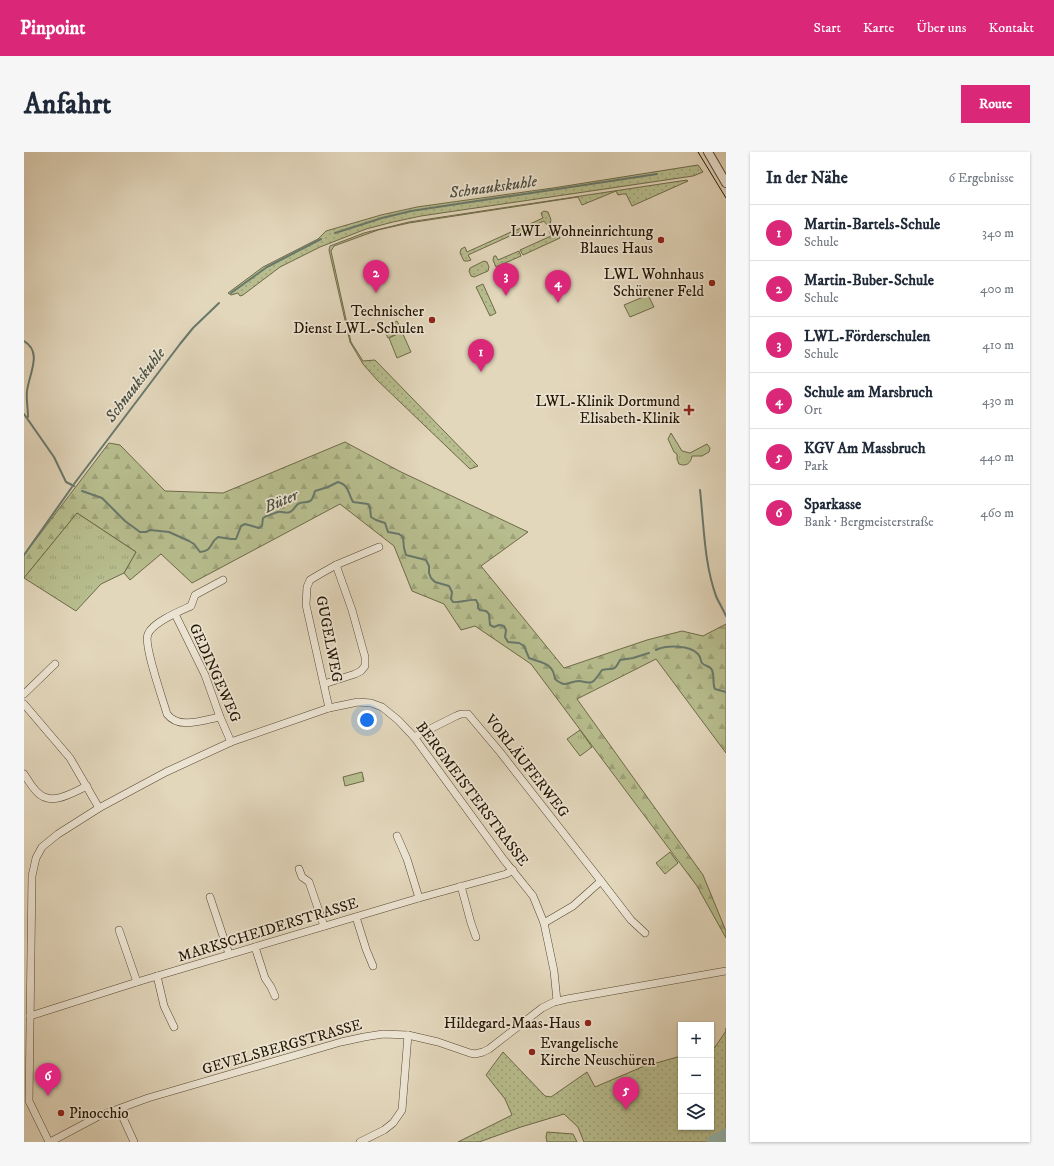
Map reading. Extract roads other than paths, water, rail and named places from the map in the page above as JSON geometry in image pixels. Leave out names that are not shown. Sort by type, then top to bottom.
[{"type":"street","points":[[708,152],[725,180]]},
{"type":"street","name":"GUGELWEG","points":[[329,708],[306,605],[307,586],[310,580],[336,565],[379,547]]},
{"type":"street","points":[[324,684],[355,674],[361,671],[365,666],[365,656],[352,610],[336,565]]},
{"type":"street","points":[[220,717],[184,723],[170,718],[167,714],[156,680],[147,642],[147,635],[158,624],[191,606],[196,594],[222,580]]},
{"type":"street","name":"GEDINGEWEG","points":[[175,614],[205,675],[220,717],[231,742]]},
{"type":"street","points":[[24,694],[55,664]]},
{"type":"street","name":"BERGMEISTERSTRASSE","points":[[27,1101],[30,1016],[28,946],[32,878],[36,858],[42,848],[49,840],[99,808],[166,772],[231,742],[329,708],[358,702],[371,703],[382,707],[398,720],[414,737],[533,896],[544,923],[554,971],[557,1001]]},
{"type":"street","points":[[24,704],[70,758],[99,808]]},
{"type":"street","name":"VORLÄUFERWEG","points":[[414,737],[456,716],[468,714],[512,767],[631,920],[645,933]]},
{"type":"street","points":[[24,774],[38,793],[49,799],[61,798],[87,786]]},
{"type":"street","points":[[397,836],[407,859],[419,898]]},
{"type":"street","points":[[299,869],[302,877],[309,882],[324,926]]},
{"type":"street","name":"MARKSCHEIDERSTRASSE","points":[[30,1016],[229,954],[506,874],[513,870]]},
{"type":"street","points":[[544,923],[573,906],[601,882]]},
{"type":"street","points":[[461,886],[476,937]]},
{"type":"street","points":[[210,896],[229,954]]},
{"type":"street","points":[[356,917],[373,966]]},
{"type":"street","points":[[119,930],[137,982]]},
{"type":"street","points":[[255,947],[265,978],[271,987],[274,996]]},
{"type":"street","name":"GEVELSBERGSTRASSE","points":[[27,1101],[50,1142],[88,1121],[148,1098],[341,1042],[374,1035],[408,1035],[438,1042],[475,1054],[489,1049],[542,1008],[557,1001],[726,971]]},
{"type":"street","points":[[157,976],[164,1006],[174,1027]]},
{"type":"street","points":[[360,1142],[384,1130],[393,1123],[402,1110],[408,1035]]},
{"type":"street","points":[[118,1109],[134,1142]]},
{"type":"waterway","name":"Schnaukskuhle","points":[[335,233],[382,218],[411,211],[657,174]]},
{"type":"waterway","name":"Schnaukskuhle","points":[[231,293],[267,267],[321,239]]},
{"type":"waterway","name":"Schnaukskuhle","points":[[74,484],[180,344],[193,328],[219,303]]},
{"type":"waterway","points":[[24,341],[30,346],[34,357],[27,391],[28,417]]},
{"type":"waterway","name":"Büter","points":[[24,414],[54,457],[66,482],[74,486]]},
{"type":"waterway","name":"Büter","points":[[82,491],[102,498],[125,521],[140,532],[150,530],[169,532],[194,544],[200,552],[207,550],[218,537],[236,539],[241,526],[245,524],[259,528],[262,526],[263,518],[268,515],[278,512],[290,512],[298,504],[310,501],[313,498],[315,491],[338,482],[342,483],[348,490],[353,502],[368,504],[371,517],[385,523],[388,532],[399,534],[403,537],[406,555],[426,560],[429,566],[431,578],[435,582],[449,586],[452,592],[451,599],[453,602],[476,600],[478,608],[489,614],[490,625],[494,627],[499,625],[504,626],[506,630],[505,637],[508,642],[519,643],[524,646],[529,658],[549,666],[554,673],[555,679],[562,684],[575,681],[590,683],[602,670],[615,668],[620,660],[649,653]]},
{"type":"waterway","points":[[24,555],[72,487]]},
{"type":"waterway","points":[[700,490],[709,570],[716,596],[726,616]]},
{"type":"waterway","name":"Büter","points":[[656,650],[666,647],[684,647],[694,651],[699,655],[702,663],[710,667],[712,670],[715,689],[726,692]]},
{"type":"waterway","points":[[713,1142],[726,1135]]},
{"type":"tram line","points":[[698,152],[726,198]]},
{"type":"place","name":"LWL Wohneinrichtung Blaues Haus","points":[[661,240]]},
{"type":"place","name":"LWL Wohnhaus Schürener Feld","points":[[712,283]]},
{"type":"place","name":"Martin-Buber-Schule","points":[[376,293]]},
{"type":"place","name":"LWL-Förderschulen","points":[[506,296]]},
{"type":"place","name":"Schule am Marsbruch","points":[[558,303]]},
{"type":"place","name":"Technischer Dienst LWL-Schulen","points":[[432,320]]},
{"type":"place","name":"Martin-Bartels-Schule","points":[[481,372]]},
{"type":"place","name":"LWL-Klinik Dortmund Elisabeth-Klinik","points":[[689,410]]},
{"type":"place","name":"Hildegard-Maas-Haus","points":[[588,1023]]},
{"type":"place","name":"Evangelische Kirche Neuschüren","points":[[532,1052]]},
{"type":"place","name":"Sparkasse","points":[[48,1096]]},
{"type":"place","name":"KGV Am Massbruch","points":[[626,1110]]},
{"type":"place","name":"Pinocchio","points":[[61,1113]]}]
